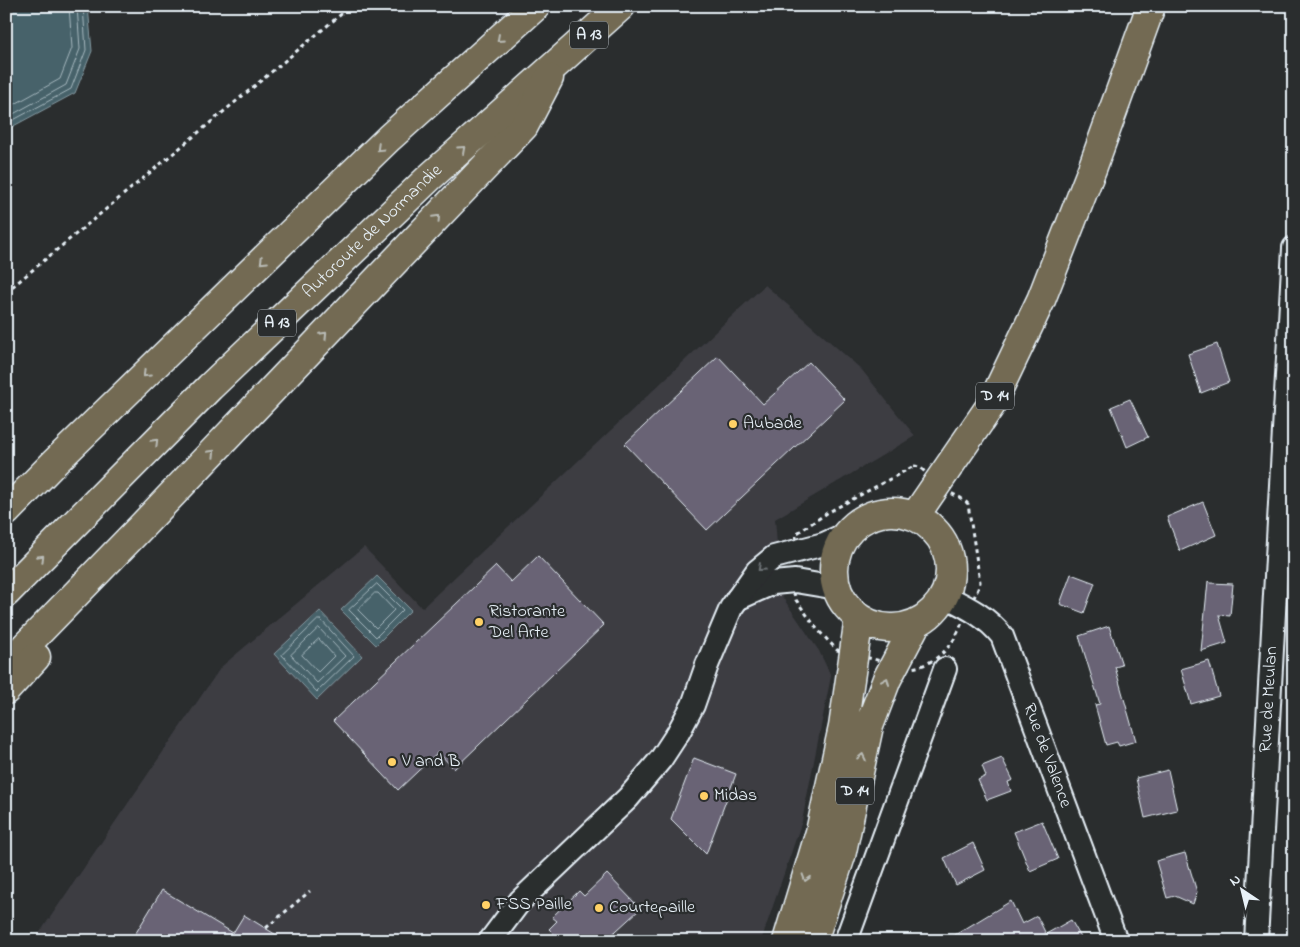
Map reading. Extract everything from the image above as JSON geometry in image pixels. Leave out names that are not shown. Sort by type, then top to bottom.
[{"type":"main road","points":[[6,512],[54,463],[389,138],[536,6]]},
{"type":"main road","name":"Autoroute de Normandie","points":[[6,592],[210,387],[429,178],[621,6]]},
{"type":"main road","name":"D 14","points":[[915,516],[991,405],[1041,300],[1092,170],[1151,6]]},
{"type":"main road","points":[[6,666],[524,126],[556,64]]},
{"type":"main road","points":[[6,485],[54,463]]},
{"type":"main road","points":[[897,512],[915,516],[931,526],[943,541],[950,559],[950,578],[945,596],[933,611],[917,622],[898,628],[884,628],[871,624],[859,618],[846,605],[837,588],[834,569],[837,550],[846,534],[860,521],[878,513],[897,512]]},
{"type":"main road","points":[[6,690],[93,594],[142,526]]},
{"type":"main road","name":"D 14","points":[[787,941],[820,832],[843,727],[859,618]]},
{"type":"main road","name":"D 14","points":[[813,941],[841,856],[869,726],[886,679],[917,622]]},
{"type":"street","name":"Rue de Meulan","points":[[1256,941],[1294,248]]},
{"type":"street","points":[[490,941],[520,901],[628,798],[661,759],[678,734],[693,705],[707,665],[731,608],[757,570],[774,557],[824,544],[846,534]]},
{"type":"street","points":[[736,599],[774,583],[794,581],[837,588]]},
{"type":"street","name":"Rue de Valence","points":[[945,596],[979,613],[1002,636],[1116,941]]},
{"type":"street","points":[[846,941],[945,669]]},
{"type":"path","points":[[6,292],[351,6]]},
{"type":"path","points":[[796,542],[796,534],[800,530],[827,513],[914,466],[923,469]]},
{"type":"path","points":[[962,498],[968,504],[971,518],[980,574],[978,592]]},
{"type":"path","points":[[794,589],[796,600],[817,629],[830,644],[837,650],[845,653]]},
{"type":"path","points":[[266,928],[310,891]]},
{"type":"shaded area","points":[[765,285],[861,369],[915,436],[775,519],[781,595],[819,651],[831,676],[802,821],[761,941],[34,941],[221,667],[364,547],[422,608]]},
{"type":"water","points":[[6,6],[88,6],[92,51],[75,93],[6,130]]},
{"type":"water","points":[[377,576],[411,610],[376,645],[341,610]]},
{"type":"water","points":[[320,611],[362,656],[317,700],[274,654]]},
{"type":"building","points":[[1217,344],[1229,382],[1201,393],[1188,354]]},
{"type":"building","name":"Aubade","points":[[718,356],[763,404],[809,362],[845,400],[707,530],[625,444]]},
{"type":"building","points":[[1130,399],[1148,437],[1127,447],[1111,407]]},
{"type":"building","points":[[1203,502],[1216,535],[1180,551],[1167,517]]},
{"type":"building","points":[[538,556],[604,625],[454,769],[438,752],[398,790],[333,721],[496,566],[511,582]]},
{"type":"building","points":[[1071,574],[1095,583],[1084,613],[1060,604]]},
{"type":"building","points":[[1208,581],[1210,583],[1233,584],[1230,616],[1219,615],[1227,643],[1201,651]]},
{"type":"building","points":[[1109,626],[1122,665],[1115,667],[1136,741],[1119,746],[1117,742],[1106,745],[1095,705],[1100,704],[1079,636]]},
{"type":"building","points":[[1209,661],[1219,696],[1191,704],[1181,669]]},
{"type":"building","name":"Midas","points":[[694,758],[736,774],[706,854],[671,819]]},
{"type":"building","points":[[1002,758],[1013,780],[1008,782],[1011,791],[987,800],[978,780],[986,776],[982,766]]},
{"type":"building","points":[[1168,770],[1177,810],[1145,818],[1136,778]]},
{"type":"building","points":[[1042,821],[1058,859],[1030,871],[1014,832]]},
{"type":"building","points":[[973,843],[985,870],[956,885],[944,858]]},
{"type":"building","points":[[1185,853],[1197,892],[1193,904],[1175,896],[1167,898],[1156,861]]},
{"type":"building","name":"Courtepaille","points":[[607,874],[635,903],[639,910],[605,941],[561,941],[549,929],[557,921],[552,917],[579,891],[584,896]]},
{"type":"building","points":[[162,890],[233,933],[244,915],[286,941],[131,941]]},
{"type":"building","points":[[1011,901],[1022,924],[1037,916],[1046,934],[1071,920],[1083,941],[945,941]]},
{"type":"place","name":"Aubade","points":[[733,424]]},
{"type":"place","name":"Ristorante Del Arte","points":[[479,622]]},
{"type":"place","name":"V and B","points":[[392,762]]},
{"type":"place","name":"Midas","points":[[704,796]]},
{"type":"place","name":"FSS Paille","points":[[486,905]]},
{"type":"place","name":"Courtepaille","points":[[599,908]]}]
